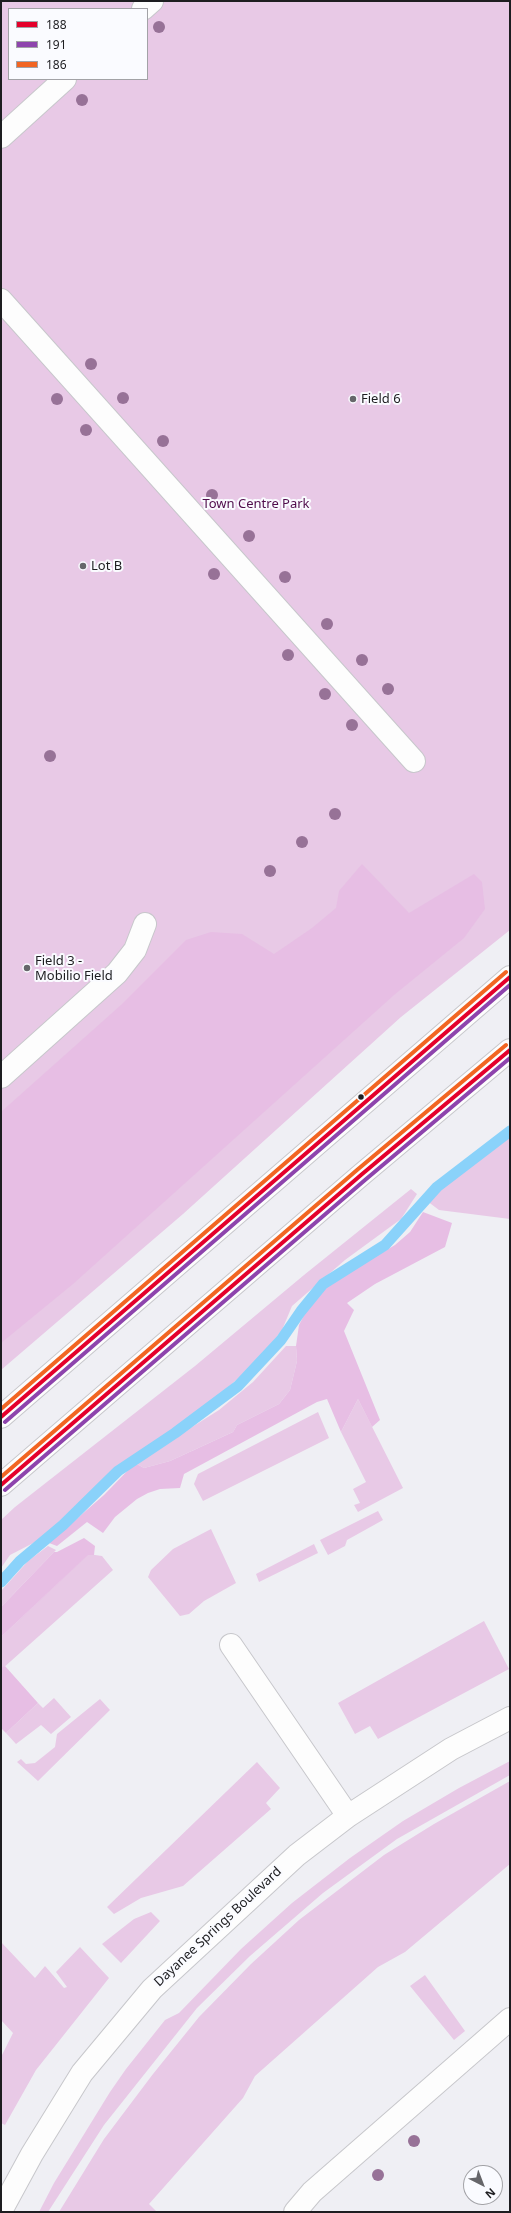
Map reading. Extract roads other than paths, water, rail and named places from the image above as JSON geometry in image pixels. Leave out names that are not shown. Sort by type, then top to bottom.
[{"type":"street","points":[[144,8],[152,1]]},
{"type":"street","points":[[1,137],[64,80]]},
{"type":"street","points":[[1,300],[414,761]]},
{"type":"street","points":[[1,1077],[117,973],[135,950],[146,924]]},
{"type":"street","points":[[1,1417],[510,977]]},
{"type":"street","points":[[1,1486],[361,1175],[510,1050]]},
{"type":"street","points":[[231,1646],[348,1816]]},
{"type":"street","name":"Dayanee Springs Boulevard","points":[[1,2211],[32,2154],[82,2073],[152,1989],[296,1855],[348,1816],[451,1749],[510,1718]]},
{"type":"street","points":[[295,2212],[312,2192],[510,2019]]},
{"type":"waterway","points":[[1,1582],[20,1561],[63,1525],[118,1471],[175,1433],[238,1386],[281,1340],[301,1311],[323,1284],[385,1245],[437,1187],[510,1131]]},
{"type":"place","name":"Field 6","points":[[353,399]]},
{"type":"place","name":"Lot B","points":[[83,566]]},
{"type":"place","name":"Field 3 - Mobilio Field","points":[[27,968]]},
{"type":"park label","name":"Town Centre Park","points":[[256,504]]}]
